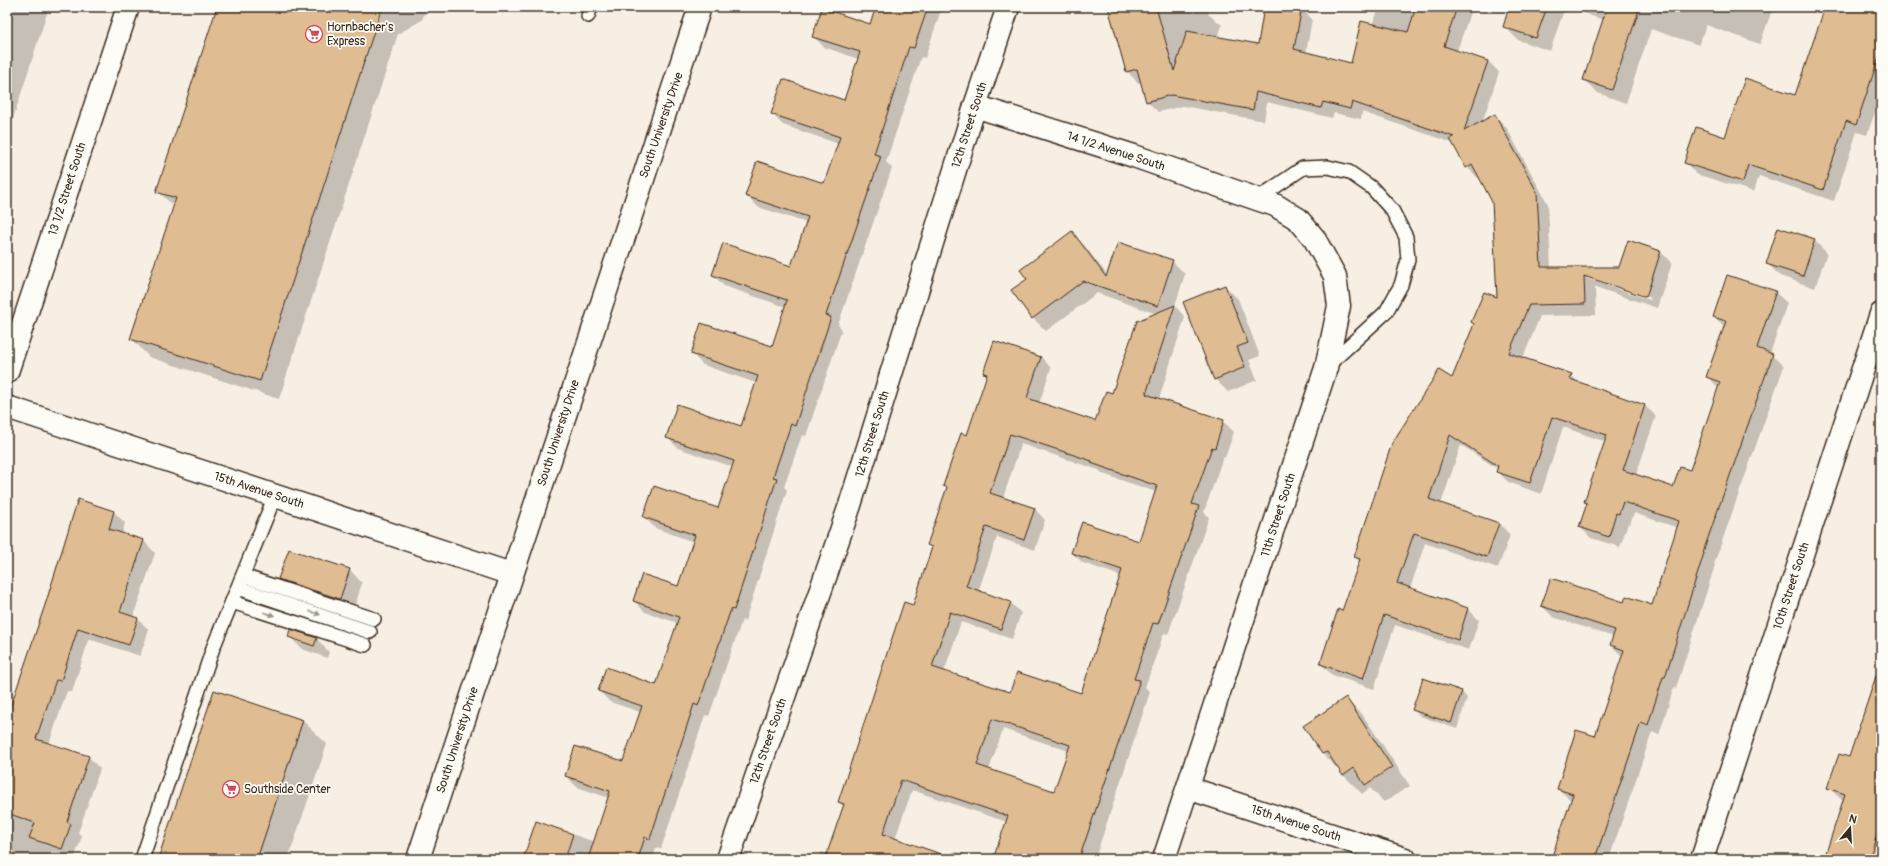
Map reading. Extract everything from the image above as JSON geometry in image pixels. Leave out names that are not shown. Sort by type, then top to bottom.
[{"type":"street","name":"13 1/2 Street South","points":[[7,372],[128,7]]},
{"type":"street","name":"South University Drive","points":[[418,859],[511,574],[700,7]]},
{"type":"street","name":"12th Street South","points":[[728,859],[850,505],[975,106],[1008,7]]},
{"type":"street","name":"14 1/2 Avenue South","points":[[975,106],[1134,156],[1257,199]]},
{"type":"street","name":"11th Street South","points":[[1164,859],[1326,368],[1340,306],[1335,276],[1314,238],[1298,219],[1275,205],[1257,199]]},
{"type":"street","name":"10th Street South","points":[[1702,859],[1881,314]]},
{"type":"street","name":"15th Avenue South","points":[[7,407],[511,574]]},
{"type":"street","name":"15th Avenue South","points":[[1188,788],[1405,859]]},
{"type":"lane","points":[[1257,199],[1303,168],[1328,168],[1349,172],[1372,188],[1392,210],[1406,237],[1408,260],[1401,285],[1386,312],[1326,368]]},
{"type":"lane","points":[[142,859],[213,648],[275,496]]},
{"type":"lane","points":[[240,582],[374,619]]},
{"type":"lane","points":[[240,582],[370,632]]},
{"type":"lane","points":[[232,602],[365,645]]},
{"type":"building","points":[[217,7],[382,7],[260,381],[130,339],[176,198],[156,192]]},
{"type":"building","points":[[876,7],[928,7],[914,48],[909,47],[874,154],[881,156],[826,315],[831,317],[795,426],[791,424],[773,477],[777,478],[734,610],[731,609],[698,706],[694,704],[650,839],[645,837],[638,859],[588,859],[610,791],[565,776],[575,746],[623,761],[642,706],[598,691],[606,667],[656,685],[679,617],[633,601],[642,574],[678,586],[695,535],[643,517],[654,486],[718,508],[734,461],[666,438],[677,404],[741,426],[758,376],[691,354],[701,323],[772,346],[787,300],[712,275],[723,243],[791,266],[808,217],[745,196],[757,161],[824,183],[840,137],[771,114],[783,79],[844,100],[860,52],[812,37],[822,8],[870,24]]},
{"type":"building","points":[[1108,7],[1156,7],[1174,71],[1187,31],[1258,44],[1264,7],[1302,7],[1294,49],[1351,63],[1361,21],[1408,32],[1416,7],[1457,7],[1444,46],[1488,61],[1464,131],[1495,114],[1537,192],[1541,267],[1619,267],[1628,240],[1661,251],[1646,297],[1584,276],[1585,304],[1529,305],[1509,353],[1572,374],[1570,379],[1645,405],[1623,470],[1673,487],[1680,467],[1690,470],[1720,382],[1706,377],[1726,321],[1713,317],[1727,275],[1776,291],[1757,348],[1773,354],[1703,552],[1704,553],[1665,677],[1663,677],[1648,725],[1641,722],[1595,859],[1551,859],[1573,794],[1557,789],[1576,730],[1595,736],[1624,650],[1610,645],[1615,630],[1541,606],[1551,578],[1624,602],[1626,596],[1652,605],[1679,521],[1623,502],[1619,514],[1616,513],[1609,537],[1579,527],[1587,503],[1584,502],[1607,435],[1552,417],[1530,483],[1496,472],[1498,466],[1450,435],[1429,499],[1499,523],[1487,557],[1414,533],[1397,583],[1468,608],[1458,640],[1384,615],[1363,679],[1320,664],[1338,609],[1342,611],[1360,559],[1354,557],[1392,443],[1439,370],[1452,378],[1474,324],[1471,322],[1484,292],[1497,297],[1492,202],[1472,164],[1466,168],[1450,139],[1454,137],[1352,102],[1350,109],[1323,102],[1321,108],[1256,92],[1253,110],[1171,95],[1146,102],[1137,69],[1126,72]]},
{"type":"building","points":[[1509,7],[1547,7],[1536,38],[1503,27]]},
{"type":"building","points":[[1607,7],[1640,7],[1612,90],[1583,80]]},
{"type":"building","points":[[1825,7],[1865,7],[1881,12],[1881,51],[1856,125],[1846,121],[1823,190],[1748,165],[1743,182],[1684,163],[1696,127],[1725,137],[1745,78],[1795,95]]},
{"type":"building","points":[[1778,227],[1815,239],[1803,276],[1766,264]]},
{"type":"building","points":[[1072,231],[1106,277],[1118,242],[1173,260],[1158,306],[1083,281],[1032,319],[1011,290],[1027,279],[1020,270]]},
{"type":"building","points":[[1225,285],[1248,343],[1237,347],[1245,367],[1214,380],[1183,302]]},
{"type":"building","points":[[1175,305],[1146,394],[1224,420],[1215,448],[1212,447],[1192,504],[1199,506],[1179,564],[1158,624],[1153,623],[1134,679],[1140,680],[1079,859],[993,859],[1008,816],[901,780],[883,834],[944,855],[944,859],[825,859],[844,804],[838,802],[904,602],[913,605],[932,547],[927,545],[947,487],[943,486],[961,433],[967,435],[987,374],[983,373],[994,341],[1041,357],[1027,398],[1095,421],[1106,391],[1112,393],[1137,321]],"holes":[[[1010,434],[1092,461],[1091,463],[1157,486],[1139,541],[1082,522],[1071,553],[1122,570],[1081,693],[1017,672],[1010,692],[932,667],[950,612],[1001,629],[1011,602],[966,586],[986,527],[1024,540],[1035,508],[990,493]],[[992,719],[1070,745],[1054,791],[977,765]]]},
{"type":"building","points":[[78,499],[114,511],[109,529],[144,540],[120,612],[138,618],[129,645],[78,628],[61,681],[56,680],[36,739],[89,756],[67,822],[71,824],[62,849],[29,838],[35,823],[7,813],[7,717],[46,602]]},
{"type":"building","points":[[289,549],[350,569],[340,599],[278,579]]},
{"type":"building","points":[[290,629],[317,638],[314,646],[288,637]]},
{"type":"building","points":[[1876,676],[1881,676],[1881,823],[1869,859],[1824,859],[1845,794],[1827,788],[1839,754],[1849,757]]},
{"type":"building","points":[[1423,678],[1462,691],[1451,723],[1412,710]]},
{"type":"building","name":"Southside Center","points":[[214,690],[303,720],[257,859],[158,859]]},
{"type":"building","points":[[1346,697],[1392,767],[1365,785],[1354,768],[1343,776],[1327,752],[1322,754],[1303,726]]},
{"type":"building","points":[[536,821],[573,834],[565,859],[523,859]]},
{"type":"place","name":"Hornbacher's Express","points":[[314,34]]},
{"type":"place","name":"Southside Center","points":[[231,789]]}]
